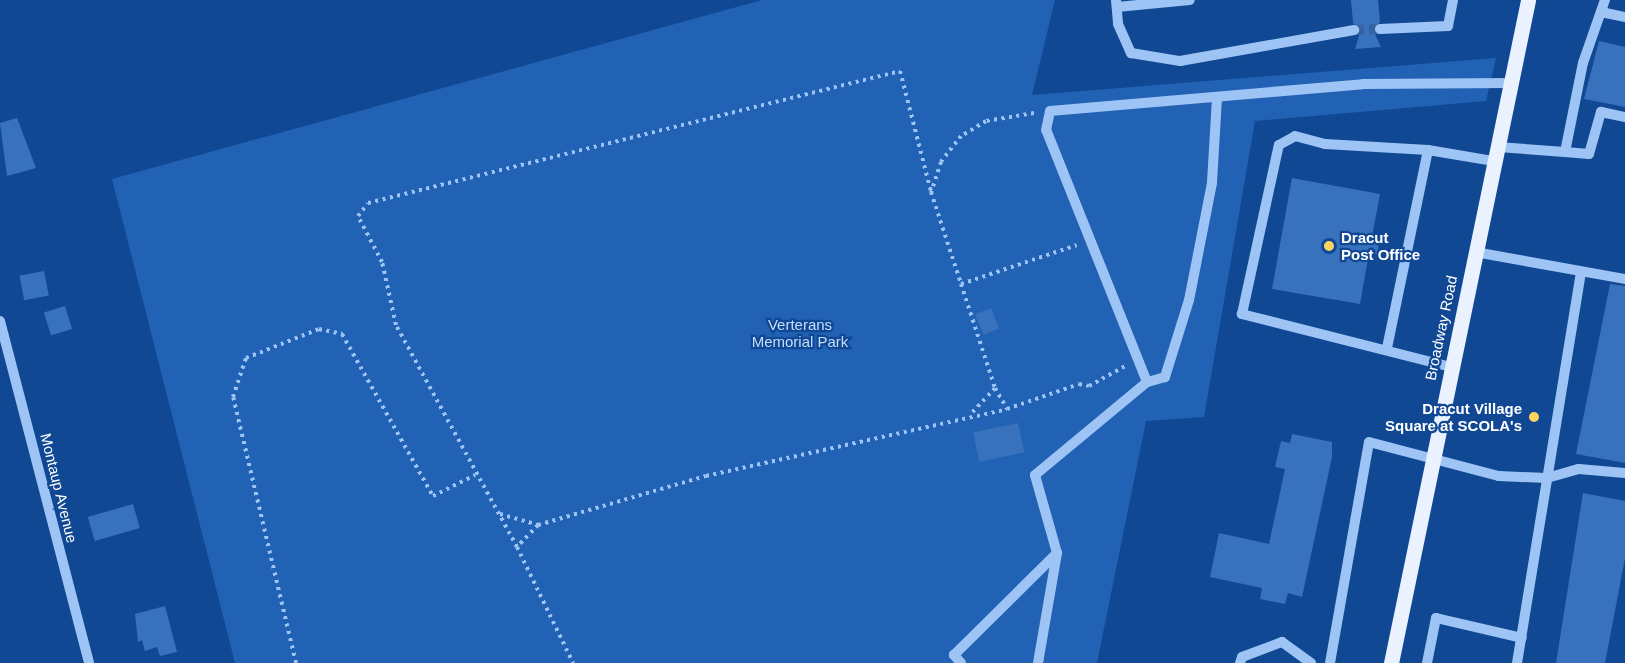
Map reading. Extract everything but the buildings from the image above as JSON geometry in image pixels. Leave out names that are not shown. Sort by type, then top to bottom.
[{"type":"main road","name":"Broadway Road","points":[[1391,663],[1528,0]]},
{"type":"street","points":[[1190,0],[1116,4],[1131,53],[1180,61],[1354,30]]},
{"type":"street","points":[[1380,29],[1448,26],[1453,0]]},
{"type":"street","points":[[1565,152],[1583,63],[1605,0]]},
{"type":"street","points":[[1601,12],[1625,17]]},
{"type":"street","points":[[1147,382],[1047,129],[1050,111],[1363,84],[1511,83]]},
{"type":"street","points":[[1038,663],[1057,553],[1035,475],[1147,382],[1165,377],[1189,300],[1212,183],[1217,98]]},
{"type":"street","points":[[1451,367],[1387,348],[1242,314],[1279,145],[1295,136],[1379,150],[1589,154],[1601,112],[1625,117]]},
{"type":"street","points":[[1387,348],[1428,150]]},
{"type":"street","points":[[1475,252],[1581,274],[1625,279]]},
{"type":"street","points":[[1517,663],[1552,477],[1581,274]]},
{"type":"street","name":"Montaup Avenue","points":[[0,321],[89,663]]},
{"type":"street","points":[[1330,663],[1369,442],[1499,476],[1552,477],[1579,469],[1625,473]]},
{"type":"street","points":[[961,663],[954,655],[1057,553]]},
{"type":"street","points":[[1427,663],[1436,618],[1522,638]]},
{"type":"street","points":[[1240,663],[1242,657],[1282,642],[1311,663]]},
{"type":"path","points":[[573,663],[517,547],[475,475],[396,325],[382,262],[358,216],[368,203],[900,71],[931,192],[995,388],[1007,409]]},
{"type":"path","points":[[931,192],[941,162],[961,136],[986,121],[1050,111]]},
{"type":"path","points":[[961,284],[1090,241]]},
{"type":"path","points":[[296,663],[233,397],[246,358],[319,329],[342,334],[433,496],[475,475]]},
{"type":"path","points":[[517,547],[538,525],[706,476],[971,413],[1007,409],[1079,384],[1089,386],[1138,359]]},
{"type":"path","points":[[971,413],[995,388]]},
{"type":"path","points":[[499,514],[538,525]]},
{"type":"green space","name":"Verterans Memorial Park","points":[[762,0],[1055,0],[1032,95],[1496,58],[1486,101],[1255,121],[1204,417],[1146,421],[1097,663],[235,663],[112,179]]},
{"type":"tunnel","points":[[1354,30],[1380,29]]},
{"type":"place","name":"Dracut Post Office","points":[[1329,246]]},
{"type":"place","name":"Dracut Village Square at SCOLA's","points":[[1534,417]]}]
